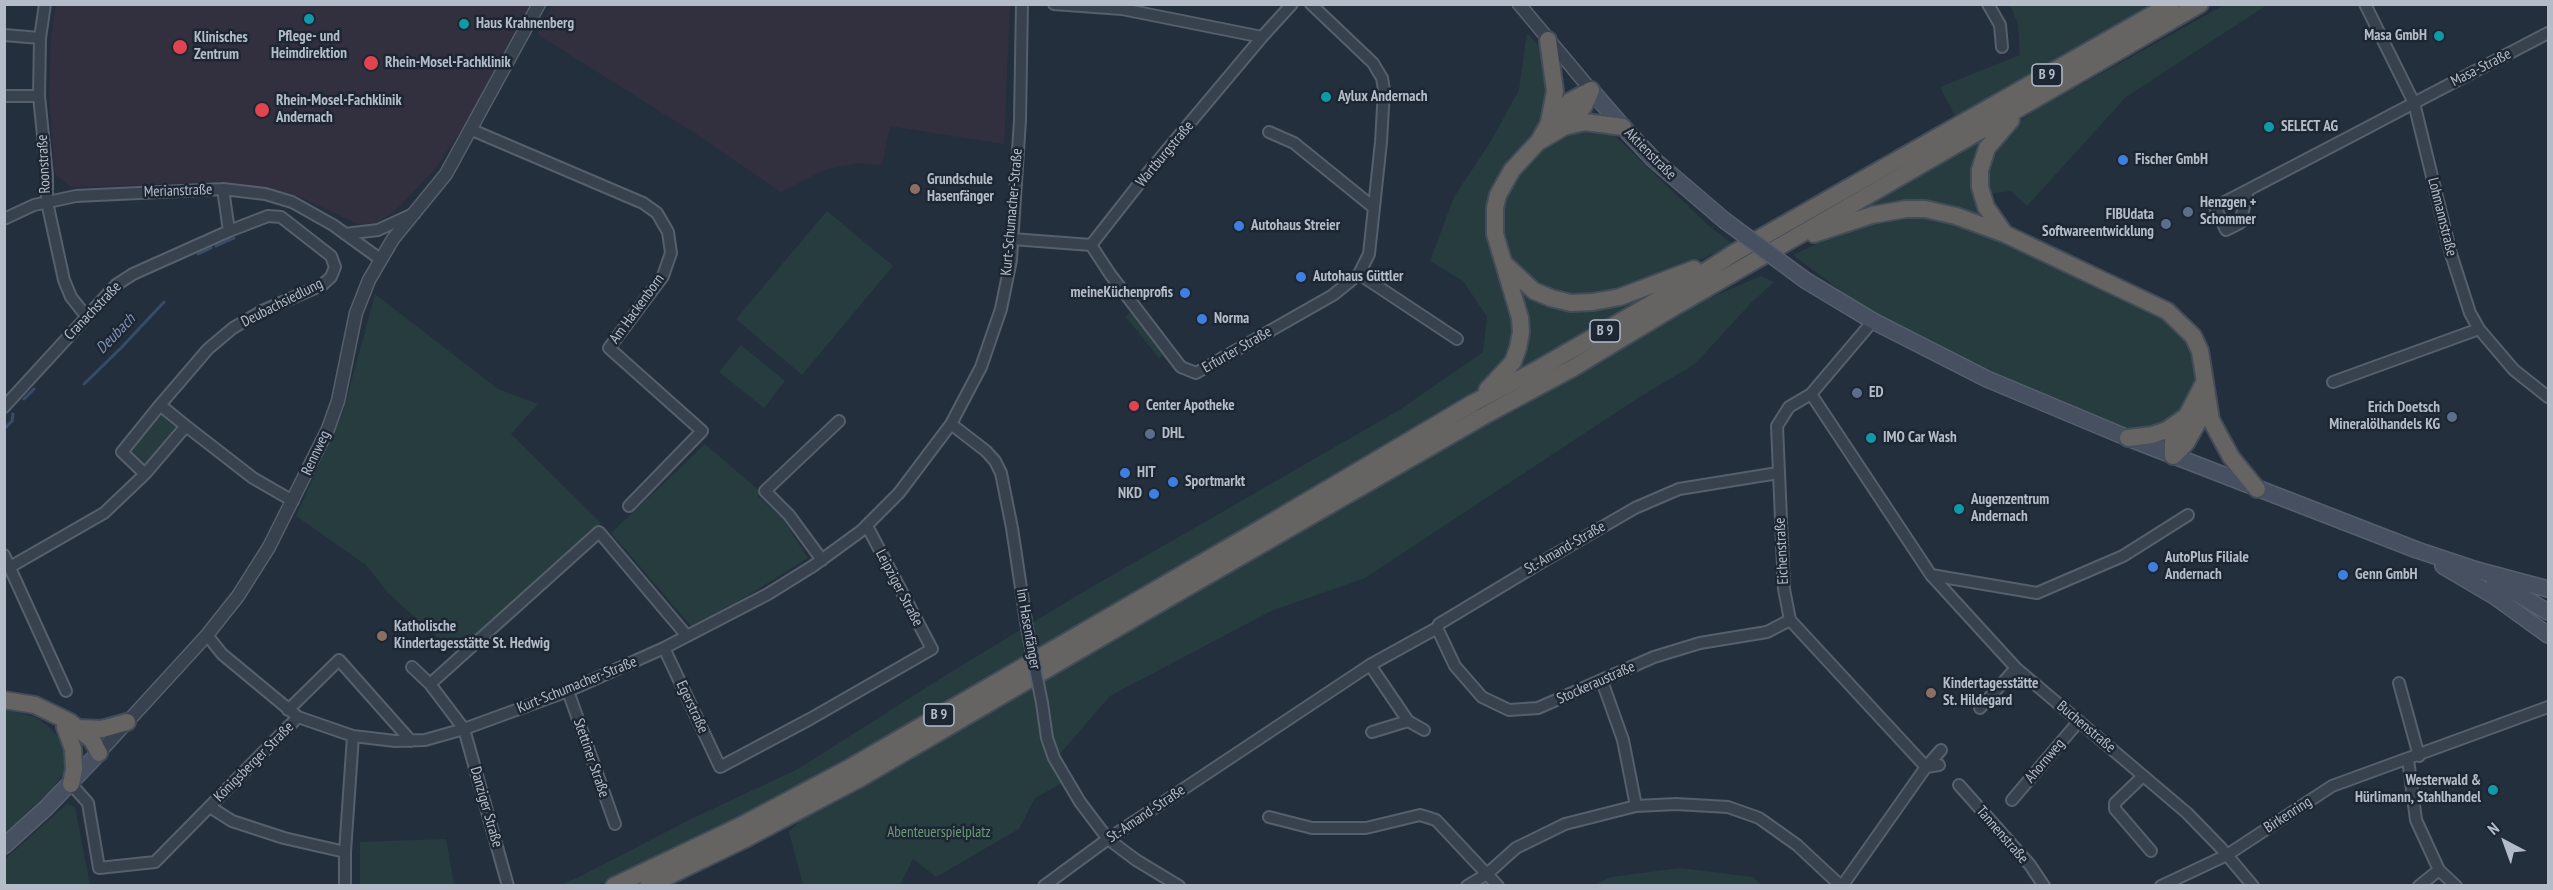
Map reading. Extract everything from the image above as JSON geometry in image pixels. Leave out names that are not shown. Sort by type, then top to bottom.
[{"type":"highway","name":"B 9","points":[[614,885],[731,831],[851,767],[1473,403],[1548,364],[1684,285],[1734,253],[2171,4]]},
{"type":"highway","name":"B 9","points":[[648,885],[747,838],[857,780],[2200,4]]},
{"type":"highway","points":[[1548,40],[1555,91],[1555,126]]},
{"type":"highway","points":[[1473,403],[1498,380],[1513,362],[1518,348],[1520,318],[1495,234],[1495,208],[1498,195],[1512,170],[1555,126],[1570,101],[1591,90]]},
{"type":"highway","points":[[2005,234],[1986,207],[1980,187],[1980,170],[1987,148],[2000,130],[2033,101]]},
{"type":"highway","points":[[1555,126],[1585,122],[1623,128]]},
{"type":"highway","points":[[1778,247],[1872,215],[1906,209],[1925,209],[1956,216],[2005,234],[2167,311],[2193,336],[2200,351],[2211,420],[2231,457],[2257,489]]},
{"type":"highway","points":[[1504,263],[1527,285],[1551,298],[1571,303],[1620,297],[1651,287],[1734,253]]},
{"type":"highway","points":[[2173,456],[2173,442],[2204,383]]},
{"type":"highway","points":[[2173,456],[2186,443],[2207,406]]},
{"type":"highway","points":[[2128,438],[2167,430],[2185,418]]},
{"type":"highway","points":[[4,700],[25,702],[44,709],[92,740],[99,753]]},
{"type":"highway","points":[[72,727],[102,729],[127,722]]},
{"type":"highway","points":[[71,784],[74,761],[72,727]]},
{"type":"main road","name":"Aktienstraße","points":[[1591,90],[1623,128],[1685,189],[1804,280],[1873,321],[1987,379],[2173,456],[2417,550]]},
{"type":"main road","points":[[2417,550],[2477,570],[2548,589]]},
{"type":"main road","points":[[2417,550],[2494,596],[2548,635]]},
{"type":"main road","points":[[2477,570],[2548,612]]},
{"type":"main road","name":"Rennweg","points":[[4,846],[71,784],[99,753]]},
{"type":"street","name":"Roonstraße","points":[[45,4],[40,38],[39,96],[47,175],[46,202],[64,280],[71,297],[86,316]]},
{"type":"street","name":"Rennweg","points":[[99,753],[207,635],[238,596],[269,547],[336,409],[356,313],[380,259],[446,174],[472,130],[538,4]]},
{"type":"street","name":"Kurt-Schumacher-Straße","points":[[207,635],[222,654],[298,717],[353,736],[395,741],[425,740],[464,729],[568,691],[664,648],[746,607],[822,560],[867,526],[899,493],[951,424],[969,392],[993,336],[1005,290],[1012,239],[1020,120],[1022,4]]},
{"type":"street","points":[[1053,4],[1122,9],[1262,37]]},
{"type":"street","name":"Wartburgstraße","points":[[1091,245],[1146,175],[1292,4]]},
{"type":"street","name":"Erfurter Straße","points":[[1091,245],[1110,274],[1181,367],[1196,373],[1333,296],[1359,274],[1369,254],[1381,142],[1384,90],[1382,78],[1373,63],[1311,4]]},
{"type":"street","name":"Aktienstraße","points":[[1519,4],[1591,90]]},
{"type":"street","points":[[1988,4],[2000,25],[2002,47]]},
{"type":"street","name":"Lohmannstraße","points":[[2365,4],[2414,103],[2451,254],[2470,313],[2479,329],[2514,370],[2548,397]]},
{"type":"street","name":"Masa-Straße","points":[[2414,103],[2548,33]]},
{"type":"street","points":[[4,35],[40,38]]},
{"type":"street","points":[[4,96],[39,96]]},
{"type":"street","points":[[2248,190],[2414,103]]},
{"type":"street","name":"Am Hackenborn","points":[[472,130],[643,203],[657,213],[668,232],[671,253],[663,276],[609,348],[702,431],[629,506]]},
{"type":"street","points":[[1269,132],[1294,143],[1373,207]]},
{"type":"street","points":[[223,189],[229,231]]},
{"type":"street","name":"Merianstraße","points":[[4,219],[34,205],[76,196],[223,189],[265,194],[292,202],[345,234],[380,259]]},
{"type":"street","points":[[345,234],[378,230],[415,212]]},
{"type":"street","name":"Deubachsiedlung","points":[[145,474],[122,452],[208,349],[233,328],[262,311],[322,285],[331,277],[335,267],[331,256],[281,217],[268,216],[229,231]]},
{"type":"street","name":"Cranachstraße","points":[[4,407],[116,285],[133,274],[229,231]]},
{"type":"street","points":[[1012,239],[1091,245]]},
{"type":"street","points":[[1359,274],[1457,339]]},
{"type":"street","name":"Eichenstraße","points":[[1790,620],[1784,589],[1777,426],[1789,407],[1811,394],[1873,321]]},
{"type":"street","points":[[2333,381],[2479,329]]},
{"type":"street","name":"Buchenstraße","points":[[1811,394],[1930,575],[2016,668],[2187,813],[2253,885]]},
{"type":"street","points":[[160,405],[253,478],[293,501]]},
{"type":"street","points":[[822,560],[789,515],[765,491],[839,421]]},
{"type":"street","name":"Im Hasenfänger","points":[[951,424],[986,451],[995,461],[1001,473],[1047,738],[1054,758],[1080,802],[1108,839],[1136,860],[1179,885]]},
{"type":"street","points":[[10,567],[104,513],[145,474],[186,426]]},
{"type":"street","name":"St.-Amand-Straße","points":[[1044,885],[1108,839],[1370,665],[1437,628],[1439,624],[1635,508],[1679,489],[1778,473]]},
{"type":"street","points":[[1930,575],[2037,593],[2123,556],[2188,515]]},
{"type":"street","name":"Leipziger Straße","points":[[720,767],[810,719],[932,649],[867,526]]},
{"type":"street","points":[[430,684],[599,532],[687,636]]},
{"type":"street","points":[[4,555],[66,691]]},
{"type":"street","points":[[1790,620],[1926,767]]},
{"type":"street","name":"Stockeraustraße","points":[[1437,628],[1455,666],[1482,697],[1509,710],[1538,708],[1654,657],[1700,643],[1767,632],[1790,620]]},
{"type":"street","name":"Egerstraße","points":[[664,648],[720,767]]},
{"type":"street","points":[[288,710],[339,660],[411,741]]},
{"type":"street","points":[[1370,665],[1408,721],[1424,730]]},
{"type":"street","points":[[412,667],[430,684],[464,729]]},
{"type":"street","points":[[1980,708],[2016,668]]},
{"type":"street","points":[[1602,681],[1623,740],[1636,806]]},
{"type":"street","points":[[2399,683],[2414,758],[2416,820],[2439,870],[2456,885]]},
{"type":"street","name":"Stettiner Straße","points":[[568,691],[615,824]]},
{"type":"street","name":"Birkenring","points":[[2161,885],[2227,855],[2332,786],[2414,758],[2548,707]]},
{"type":"street","name":"Königsberger Straße","points":[[71,784],[88,803],[99,868],[156,862],[298,717]]},
{"type":"street","points":[[1372,732],[1408,721]]},
{"type":"street","name":"Ahornweg","points":[[2012,800],[2079,721]]},
{"type":"street","name":"Danziger Straße","points":[[464,729],[508,885]]},
{"type":"street","points":[[345,885],[353,736]]},
{"type":"street","points":[[1467,885],[1487,874],[1516,848],[1565,824],[1636,806],[1676,804],[1728,807],[1759,818],[1797,845],[1841,885],[1926,767],[1941,750]]},
{"type":"street","points":[[1926,767],[1939,765]]},
{"type":"street","points":[[2143,776],[2115,803],[2115,809],[2151,851]]},
{"type":"street","name":"Tannenstraße","points":[[1959,785],[2030,865],[2044,885]]},
{"type":"street","name":"Königsberger Straße","points":[[210,807],[232,821],[285,838],[345,852]]},
{"type":"street","points":[[1269,818],[1312,828],[1366,828],[1420,815],[1436,820],[1498,885]]},
{"type":"street","points":[[2419,885],[2439,870]]},
{"type":"shaded area","name":"Rhein-Mosel-Fachklinik Andernach","points":[[56,5],[532,5],[464,126],[435,169],[398,208],[378,223],[358,224],[296,195],[227,182],[71,187],[55,174],[49,94],[51,39]]},
{"type":"shaded area","points":[[552,5],[1010,5],[1004,144],[890,126],[882,165],[860,163],[826,169],[781,192],[696,134],[537,34]]},
{"type":"green space","points":[[2010,5],[2152,5],[1955,116],[1940,87],[2020,55],[2018,24]]},
{"type":"green space","points":[[2224,5],[2267,5],[2126,97],[2027,206],[2011,191],[1986,194],[1984,171],[1991,151],[2006,132],[2034,111]]},
{"type":"green space","points":[[1527,33],[1539,46],[1549,77],[1543,124],[1491,199],[1515,318],[1511,356],[1480,390],[1285,504],[1251,529],[808,784],[628,873],[597,885],[559,886],[691,819],[798,769],[1083,592],[1401,409],[1483,352],[1487,317],[1463,281],[1430,261],[1454,197],[1491,141],[1519,90]]},
{"type":"green space","points":[[1583,128],[1601,129],[1616,137],[1710,227],[1733,244],[1654,282],[1592,298],[1554,295],[1513,266],[1504,249],[1501,212],[1506,192],[1517,174],[1552,142],[1566,133]]},
{"type":"green space","points":[[1987,135],[1982,146],[1991,222],[1956,212],[1845,218]]},
{"type":"green space","points":[[827,211],[893,266],[802,375],[736,319]]},
{"type":"green space","points":[[1907,214],[1957,221],[2153,310],[2180,332],[2189,345],[2194,359],[2194,387],[2186,404],[2175,418],[2149,430],[2130,429],[2044,395],[1900,327],[1853,300],[1793,255],[1844,231]]},
{"type":"green space","name":"Abenteuerspielplatz","points":[[1761,276],[1774,282],[1751,303],[1695,364],[1638,398],[1365,578],[1271,611],[1110,696],[1052,763],[1062,783],[1035,798],[1019,829],[936,877],[913,859],[900,885],[803,885],[789,832],[807,813],[1030,688],[1700,302]]},
{"type":"green space","points":[[1513,283],[1540,298],[1644,294],[1646,297],[1513,374]]},
{"type":"green space","points":[[375,294],[498,389],[538,404],[511,434],[601,523],[457,655],[389,594],[366,565],[296,516],[343,412]]},
{"type":"green space","points":[[1130,312],[1164,354],[1159,358],[1126,317]]},
{"type":"green space","points":[[741,345],[785,381],[764,408],[719,372]]},
{"type":"green space","points":[[160,413],[177,426],[145,465],[129,451]]},
{"type":"green space","points":[[705,444],[761,492],[758,496],[783,519],[808,558],[739,601],[691,626],[611,533]]},
{"type":"green space","points":[[4,709],[35,717],[49,727],[60,739],[66,754],[65,771],[53,788],[5,833]]},
{"type":"green space","points":[[67,804],[75,807],[90,885],[5,885],[5,859]]},
{"type":"green space","points":[[446,839],[454,885],[360,885],[360,842]]},
{"type":"green space","points":[[1680,868],[1753,877],[1761,885],[1594,885],[1611,877]]},
{"type":"waterway","name":"Deubach","points":[[216,246],[234,238]]},
{"type":"waterway","name":"Deubach","points":[[198,254],[211,248]]},
{"type":"waterway","name":"Deubach","points":[[84,384],[164,302]]},
{"type":"waterway","name":"Deubach","points":[[24,399],[34,389]]},
{"type":"waterway","name":"Deubach","points":[[4,429],[12,421],[13,414]]},
{"type":"place","name":"Pflege- und Heimdirektion","points":[[309,19]]},
{"type":"place","name":"Haus Krahnenberg","points":[[464,24]]},
{"type":"place","name":"Masa GmbH","points":[[2439,36]]},
{"type":"place","name":"Klinisches Zentrum","points":[[180,47]]},
{"type":"place","name":"Rhein-Mosel-Fachklinik","points":[[371,63]]},
{"type":"place","name":"Aylux Andernach","points":[[1326,97]]},
{"type":"place","name":"Rhein-Mosel-Fachklinik Andernach","points":[[262,110]]},
{"type":"place","name":"SELECT AG","points":[[2269,127]]},
{"type":"place","name":"Fischer GmbH","points":[[2123,160]]},
{"type":"place","name":"Grundschule Hasenfänger","points":[[915,189]]},
{"type":"place","name":"Henzgen + Schommer","points":[[2188,212]]},
{"type":"place","name":"FIBUdata Softwareentwicklung","points":[[2166,224]]},
{"type":"place","name":"Autohaus Streier","points":[[1239,226]]},
{"type":"place","name":"Autohaus Güttler","points":[[1301,277]]},
{"type":"place","name":"meineKüchenprofis","points":[[1185,293]]},
{"type":"place","name":"Norma","points":[[1202,319]]},
{"type":"place","name":"ED","points":[[1857,393]]},
{"type":"place","name":"Center Apotheke","points":[[1134,406]]},
{"type":"place","name":"Erich Doetsch Mineralölhandels KG","points":[[2452,417]]},
{"type":"place","name":"DHL","points":[[1150,434]]},
{"type":"place","name":"IMO Car Wash","points":[[1871,438]]},
{"type":"place","name":"HIT","points":[[1125,473]]},
{"type":"place","name":"Sportmarkt","points":[[1173,482]]},
{"type":"place","name":"NKD","points":[[1154,494]]},
{"type":"place","name":"Augenzentrum Andernach","points":[[1959,509]]},
{"type":"place","name":"AutoPlus Filiale Andernach","points":[[2153,567]]},
{"type":"place","name":"Genn GmbH","points":[[2343,575]]},
{"type":"place","name":"Katholische Kindertagesstätte St. Hedwig","points":[[382,636]]},
{"type":"place","name":"Kindertagesstätte St. Hildegard","points":[[1931,693]]},
{"type":"place","name":"Westerwald & Hürlimann, Stahlhandel","points":[[2493,790]]}]
